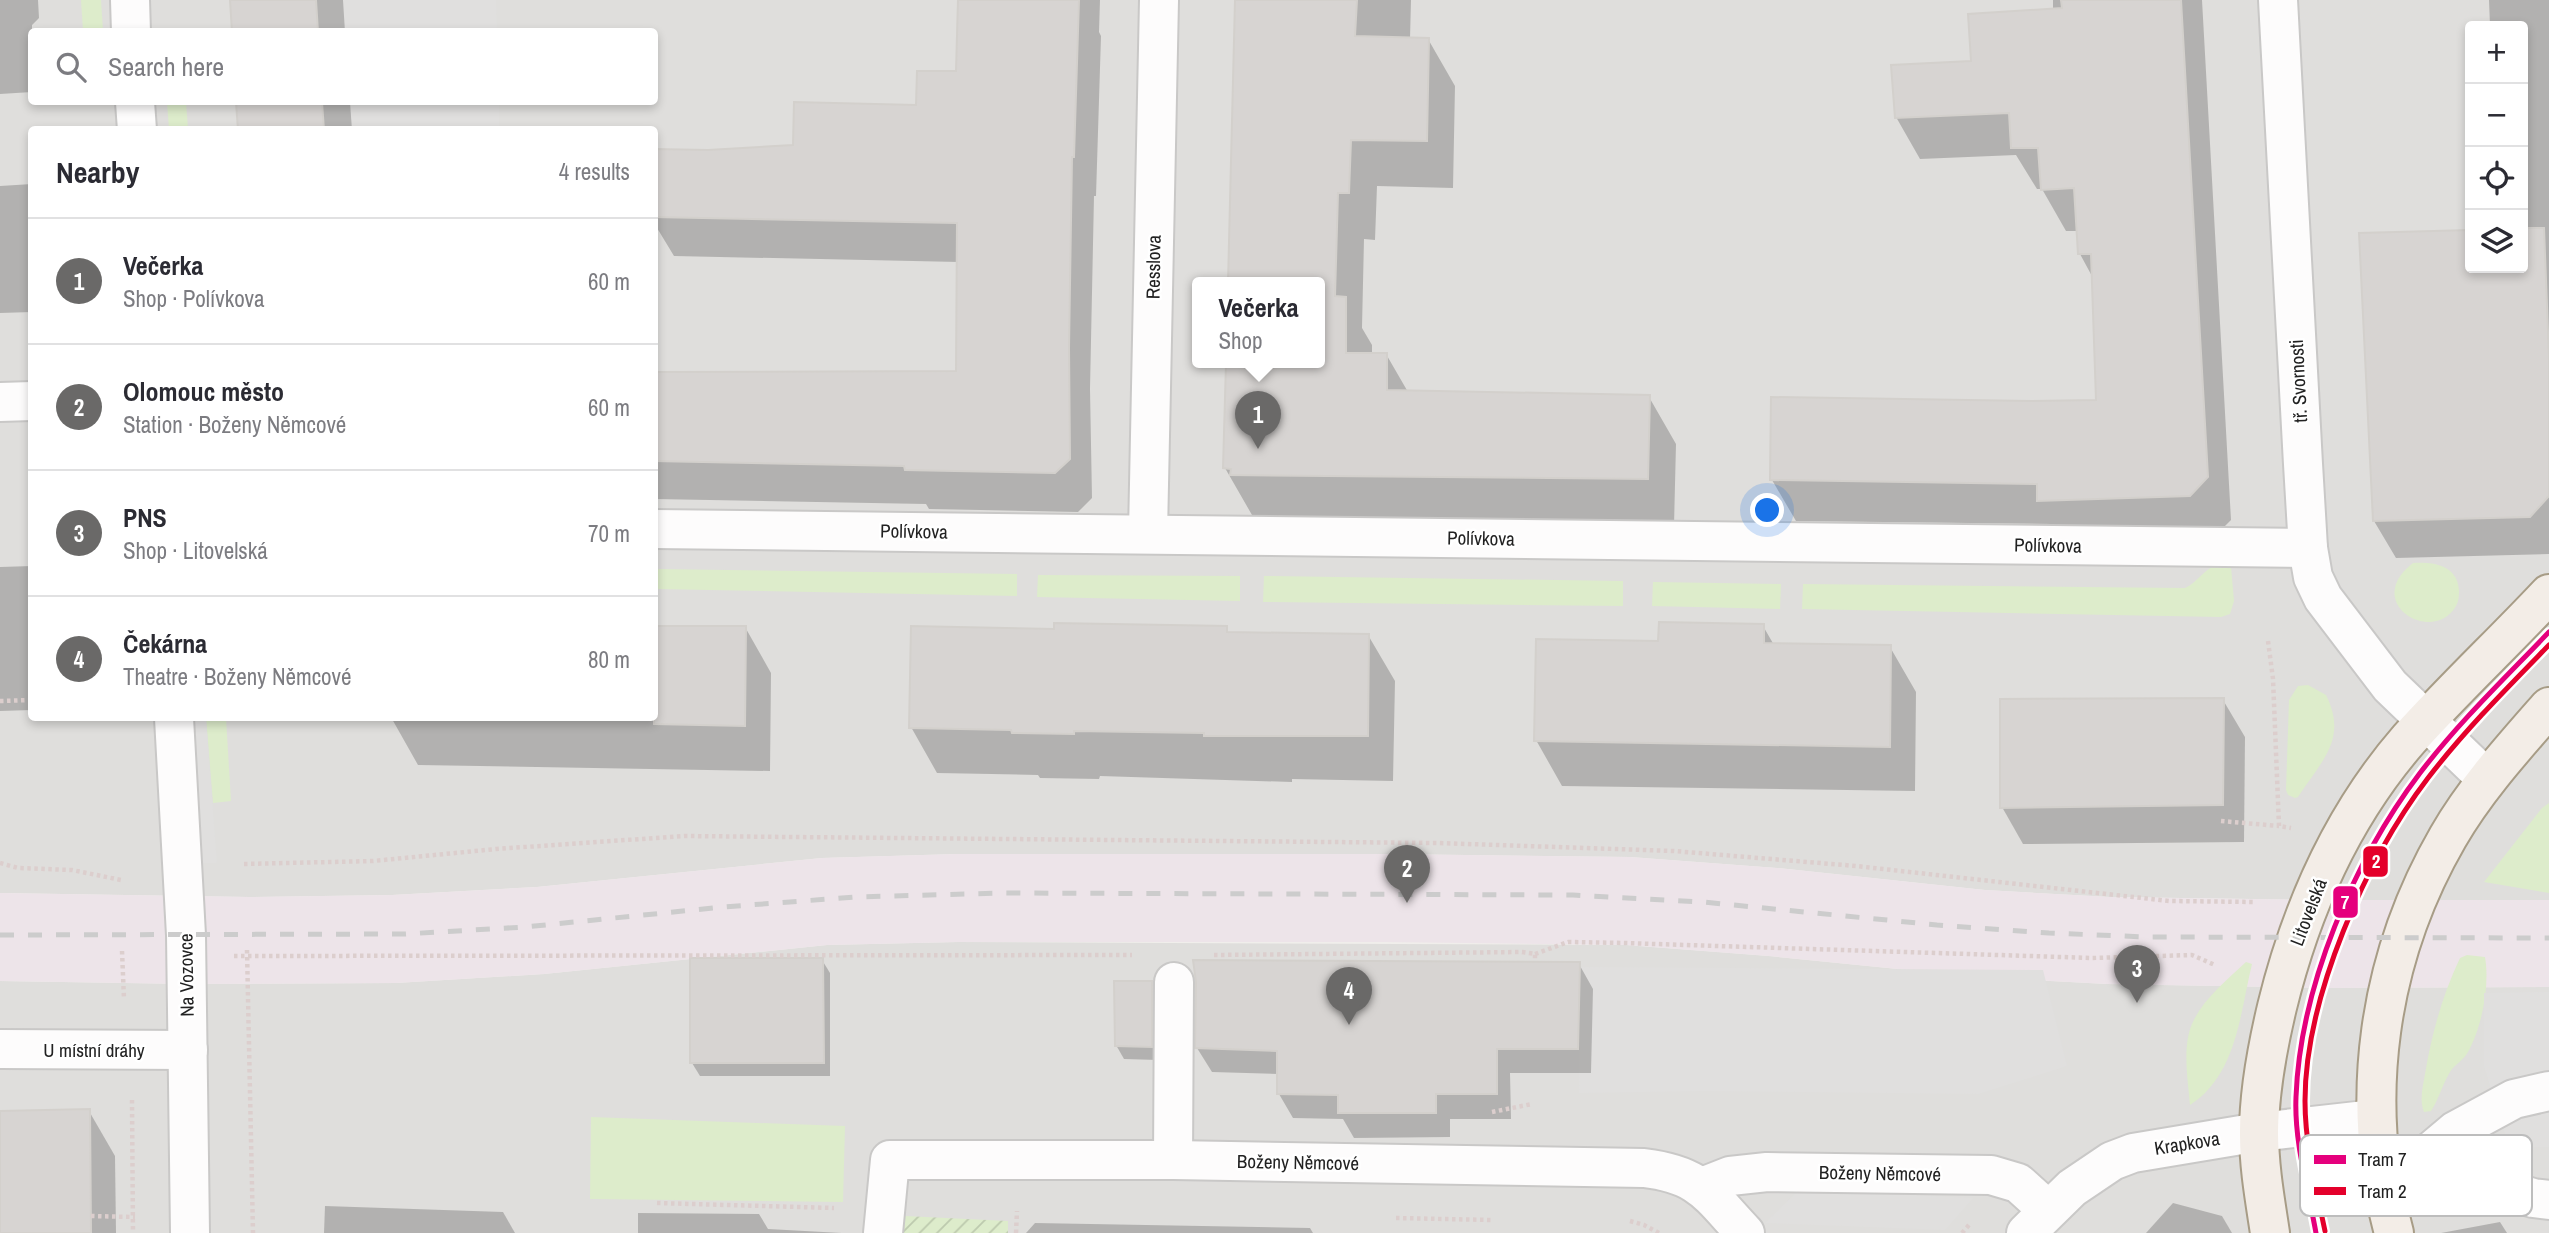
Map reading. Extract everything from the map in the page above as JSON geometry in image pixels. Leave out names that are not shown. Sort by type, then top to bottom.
[{"type":"main road","name":"Litovelská","points":[[2270,1233],[2260,1167],[2262,1082],[2273,1025],[2297,938],[2319,879],[2346,828],[2376,782],[2409,740],[2549,594]]},
{"type":"main road","points":[[2377,1135],[2375,1119],[2381,1029],[2390,980],[2416,903],[2448,837],[2487,779],[2549,707]]},
{"type":"street","points":[[130,0],[131,28]]},
{"type":"street","name":"Resslova","points":[[1148,533],[1158,0]]},
{"type":"street","name":"tř. Svornosti","points":[[2278,0],[2308,548],[2317,588],[2390,686],[2427,722]]},
{"type":"street","points":[[135,105],[137,126]]},
{"type":"street","points":[[0,402],[28,401]]},
{"type":"street","name":"Polívkova","points":[[658,529],[2308,548]]},
{"type":"street","name":"Na Vozovce","points":[[174,721],[185,920],[190,1233]]},
{"type":"street","points":[[2427,722],[2487,779]]},
{"type":"street","points":[[1173,1160],[1174,982]]},
{"type":"street","name":"U místní dráhy","points":[[0,1049],[188,1050]]},
{"type":"street","points":[[2450,1135],[2514,1099],[2549,1091]]},
{"type":"street","name":"Krapkova","points":[[2037,1222],[2091,1174],[2112,1161],[2133,1153],[2259,1132],[2375,1119]]},
{"type":"street","name":"Boženy Němcové","points":[[884,1221],[890,1160],[1173,1160],[1644,1168],[1676,1173],[1702,1187],[1745,1233]]},
{"type":"street","name":"Boženy Němcové","points":[[1702,1187],[1730,1176],[1767,1172],[1991,1175],[2018,1183],[2037,1222]]},
{"type":"path","points":[[2268,641],[2273,679],[2279,826]]},
{"type":"path","points":[[0,701],[28,700]]},
{"type":"path","points":[[2221,821],[2298,829]]},
{"type":"path","points":[[244,864],[373,861],[496,849],[684,836],[1438,843],[1674,851],[1856,866],[2169,901],[2262,902]]},
{"type":"path","points":[[0,863],[18,868],[72,870],[121,880]]},
{"type":"path","points":[[1212,955],[1535,954],[1568,942],[2092,958],[2192,955],[2215,965]]},
{"type":"path","points":[[122,951],[124,1000]]},
{"type":"path","points":[[185,957],[247,953],[1143,955]]},
{"type":"path","points":[[247,953],[253,1233]]},
{"type":"path","points":[[1535,954],[1535,961]]},
{"type":"path","points":[[132,1097],[133,1233]]},
{"type":"path","points":[[657,1203],[884,1221]]},
{"type":"path","points":[[1016,1233],[1017,1210]]},
{"type":"path","points":[[91,1216],[147,1217]]},
{"type":"path","points":[[1409,1219],[1506,1220]]},
{"type":"path","points":[[1616,1221],[1644,1225],[1659,1233]]},
{"type":"shaded area","points":[[0,0],[2549,0],[2549,900],[2110,897],[1985,890],[1777,868],[1630,857],[1385,854],[957,854],[822,858],[537,887],[392,895],[249,897],[0,893]]},
{"type":"shaded area","points":[[317,0],[496,0],[497,28],[319,28]]},
{"type":"shaded area","points":[[323,105],[499,105],[499,126],[325,126]]},
{"type":"shaded area","points":[[187,721],[206,721],[217,863],[197,863]]},
{"type":"shaded area","points":[[957,854],[1630,857],[1777,868],[1985,890],[2110,897],[2549,900],[2549,987],[2332,988],[2107,984],[1978,977],[1626,945],[1385,942],[958,942],[827,945],[544,974],[396,983],[0,981],[0,893],[249,897],[392,895],[537,887],[822,858]]},
{"type":"shaded area","points":[[958,942],[1626,945],[1978,977],[2107,984],[2332,988],[2549,987],[2549,1233],[0,1233],[0,981],[396,983],[544,974],[827,945]]},
{"type":"shaded area","points":[[1580,967],[2043,970],[2067,1066],[1978,1094],[1703,1091],[1579,1093]]},
{"type":"shaded area","points":[[2549,992],[2549,1147],[2532,1147],[2532,1135],[2505,1135],[2484,1066],[2484,993]]},
{"type":"shaded area","points":[[1799,1190],[1973,1198],[1945,1230],[1765,1223]]},
{"type":"green space","points":[[81,0],[101,0],[103,28],[83,28]]},
{"type":"green space","points":[[167,105],[186,105],[188,126],[169,126]]},
{"type":"green space","points":[[2413,563],[2429,563],[2443,567],[2454,575],[2459,590],[2458,600],[2445,617],[2432,622],[2419,621],[2406,614],[2398,605],[2395,592],[2399,578]]},
{"type":"green space","points":[[2216,565],[2231,567],[2234,601],[2230,614],[2221,617],[1802,609],[1803,584],[2185,588]]},
{"type":"green space","points":[[658,569],[1017,574],[1017,596],[658,589]]},
{"type":"green space","points":[[1038,575],[1240,576],[1240,601],[1037,597]]},
{"type":"green space","points":[[1264,576],[1623,581],[1623,606],[1263,602]]},
{"type":"green space","points":[[1653,582],[1781,584],[1780,609],[1652,606]]},
{"type":"green space","points":[[2308,685],[2326,695],[2332,710],[2333,737],[2323,760],[2295,798],[2288,795],[2286,790],[2289,700],[2298,686]]},
{"type":"green space","points":[[206,721],[226,721],[231,801],[213,803]]},
{"type":"green space","points":[[2549,803],[2549,893],[2484,882],[2542,808]]},
{"type":"green space","points":[[2467,955],[2485,957],[2486,993],[2481,1018],[2468,1052],[2450,1072],[2431,1111],[2424,1112],[2422,1088],[2434,1029],[2460,958]]},
{"type":"green space","points":[[2246,962],[2252,964],[2240,1022],[2227,1060],[2206,1092],[2190,1105],[2186,1053],[2192,1024],[2209,998]]},
{"type":"green space","points":[[591,1117],[845,1126],[843,1202],[590,1199]]},
{"type":"green space","points":[[905,1216],[1008,1221],[1008,1233],[902,1233]]},
{"type":"building","points":[[230,0],[316,0],[318,28],[232,28]]},
{"type":"building","points":[[958,0],[1079,0],[1072,157],[1070,459],[1055,473],[905,470],[904,466],[658,461],[658,372],[956,371],[957,223],[658,217],[658,149],[708,150],[793,145],[794,102],[916,105],[917,71],[956,71]]},
{"type":"building","points":[[1235,0],[1357,0],[1355,36],[1429,38],[1427,141],[1351,140],[1349,193],[1338,193],[1335,296],[1346,297],[1346,353],[1387,353],[1387,390],[1650,395],[1648,479],[1230,475],[1231,469],[1223,468],[1226,368],[1325,368],[1325,277],[1228,277]]},
{"type":"building","points":[[2061,0],[2181,0],[2208,477],[2190,496],[2037,501],[2037,484],[1770,480],[1771,397],[2096,400],[2091,254],[2078,254],[2074,188],[2041,190],[2038,148],[2011,148],[2009,113],[1895,118],[1891,65],[1971,61],[1968,14],[2062,8]]},
{"type":"building","points":[[236,105],[322,105],[324,126],[238,126]]},
{"type":"building","points":[[2528,228],[2544,228],[2549,358],[2549,496],[2530,517],[2373,521],[2359,233],[2465,230],[2465,273],[2528,273]]},
{"type":"building","points":[[1659,622],[1764,624],[1764,643],[1891,645],[1890,747],[1534,741],[1536,639],[1658,641]]},
{"type":"building","points":[[1054,623],[1227,626],[1227,632],[1369,634],[1368,736],[1204,736],[1204,733],[1074,731],[1074,734],[1012,733],[1011,730],[909,728],[911,626],[1054,629]]},
{"type":"building","points":[[658,626],[746,626],[745,726],[654,724],[654,721],[658,721]]},
{"type":"building","points":[[2224,698],[2223,805],[2000,808],[2000,699]]},
{"type":"building","points":[[690,958],[823,958],[824,1063],[690,1063]]},
{"type":"building","points":[[1193,960],[1580,962],[1578,1049],[1497,1049],[1497,1094],[1436,1094],[1436,1113],[1338,1113],[1338,1095],[1277,1094],[1277,1051],[1195,1048],[1196,982]]},
{"type":"building","points":[[1114,981],[1152,981],[1152,1047],[1115,1046]]},
{"type":"building","points":[[90,1109],[91,1233],[0,1233],[0,1111]]},
{"type":"railway","points":[[0,935],[405,934],[525,927],[855,897],[1003,893],[1573,895],[1703,902],[2049,933],[2147,937],[2549,938]]},
{"type":"tram line","name":"7","points":[[2300,1153],[2296,1097],[2308,1012],[2335,926],[2353,885],[2373,845],[2420,773],[2466,718],[2549,632]]},
{"type":"tram line","name":"2","points":[[2307,1135],[2305,1101],[2308,1061],[2316,1018],[2343,931],[2362,889],[2383,848],[2428,778],[2471,726],[2549,645]]},
{"type":"tram line","name":"7","points":[[2313,1216],[2316,1233]]},
{"type":"tram line","name":"2","points":[[2322,1216],[2325,1231]]},
{"type":"place","name":"Večerka","points":[[1258,449]]},
{"type":"place","name":"Olomouc město","points":[[1407,903]]},
{"type":"place","name":"PNS","points":[[2137,1003]]},
{"type":"place","name":"Čekárna","points":[[1349,1025]]}]
